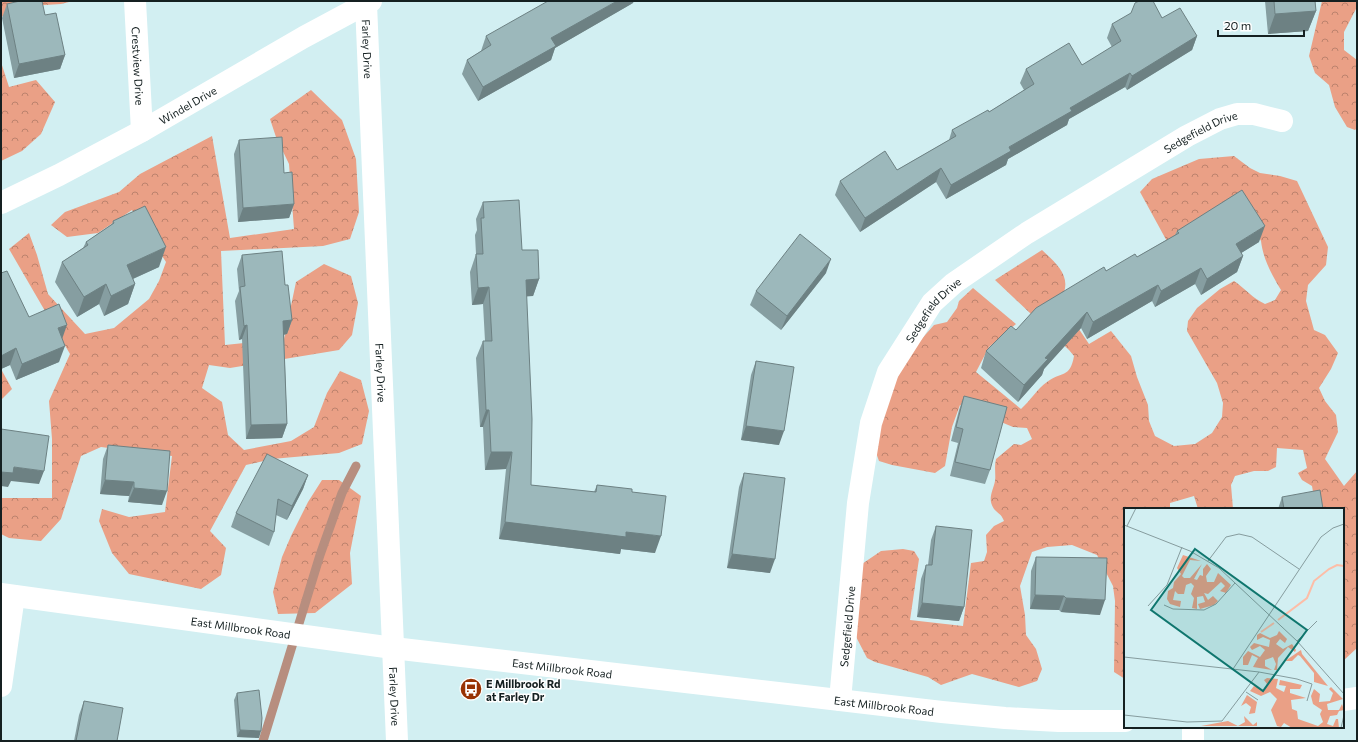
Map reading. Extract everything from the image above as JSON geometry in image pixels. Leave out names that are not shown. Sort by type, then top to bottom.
[{"type":"street","name":"Crestview Drive","points":[[135,1],[142,130]]},
{"type":"street","name":"Windel Drive","points":[[1,203],[59,175],[142,130],[304,37],[369,2]]},
{"type":"street","name":"Farley Drive","points":[[369,2],[397,741]]},
{"type":"street","name":"Sedgefield Drive","points":[[840,700],[858,503],[871,423],[888,372],[932,303],[954,284],[1027,233],[1187,136],[1220,119],[1237,114],[1254,114],[1282,120]]},
{"type":"street","name":"East Millbrook Road","points":[[8,595],[393,648],[942,712],[1059,721],[1124,720]]},
{"type":"street","points":[[1,686],[8,595]]},
{"type":"street","points":[[1344,700],[1357,698]]},
{"type":"street","points":[[1192,728],[1193,741]]},
{"type":"green space","points":[[1,1],[73,1],[61,4],[29,6],[1,17]]},
{"type":"green space","points":[[1322,1],[1357,1],[1357,7],[1344,32],[1344,50],[1357,60],[1357,128],[1355,130],[1347,127],[1335,107],[1329,85],[1315,73],[1309,56]]},
{"type":"green space","points":[[1,62],[9,87],[36,80],[55,102],[41,134],[22,151],[1,161]]},
{"type":"green space","points":[[311,90],[342,120],[356,159],[359,212],[350,239],[323,246],[221,251],[225,345],[284,339],[296,282],[324,264],[351,276],[358,303],[352,335],[339,350],[230,368],[209,365],[202,388],[222,402],[228,435],[244,450],[291,441],[314,427],[327,393],[340,371],[361,380],[369,411],[362,444],[339,453],[272,459],[246,465],[210,531],[226,548],[221,575],[201,589],[129,574],[112,553],[99,521],[102,509],[129,517],[165,512],[172,456],[101,447],[81,456],[61,519],[41,541],[9,538],[1,534],[1,498],[52,498],[52,439],[49,401],[70,354],[9,249],[29,233],[48,294],[85,334],[114,328],[149,299],[159,281],[166,262],[132,210],[98,233],[67,237],[51,225],[65,212],[119,192],[140,174],[212,136],[230,238],[294,229],[289,164],[276,137],[270,119]]},
{"type":"green space","points":[[1234,156],[1250,168],[1260,173],[1280,176],[1297,181],[1328,247],[1326,265],[1308,285],[1306,301],[1314,330],[1325,335],[1338,353],[1331,369],[1319,388],[1325,401],[1336,415],[1338,432],[1325,459],[1344,486],[1357,471],[1357,648],[1344,660],[1344,508],[1316,508],[1312,486],[1302,480],[1298,473],[1307,468],[1303,450],[1277,448],[1276,467],[1268,471],[1254,471],[1235,476],[1231,485],[1233,508],[1198,508],[1194,496],[1170,503],[1170,508],[1124,508],[1124,678],[1114,672],[1115,601],[1113,586],[1097,555],[1072,545],[1047,547],[1032,552],[1020,586],[1025,615],[1026,635],[1036,649],[1042,669],[1037,681],[1019,687],[972,674],[941,685],[928,677],[875,662],[867,658],[852,629],[859,566],[881,551],[903,549],[914,551],[919,559],[910,620],[963,626],[971,563],[984,561],[987,552],[986,535],[994,526],[1004,521],[1001,515],[994,509],[991,502],[991,495],[995,481],[996,459],[1014,444],[1021,445],[1032,439],[1027,428],[1013,427],[960,405],[952,427],[945,466],[935,473],[879,461],[874,447],[885,402],[910,352],[934,325],[947,322],[957,308],[959,301],[973,288],[1016,324],[989,347],[976,372],[1021,409],[1043,385],[1064,374],[1070,368],[1074,356],[995,280],[1042,250],[1054,261],[1062,272],[1065,279],[1065,285],[1064,293],[1060,301],[1089,344],[1111,331],[1131,356],[1137,377],[1148,405],[1149,421],[1155,436],[1174,446],[1195,444],[1212,433],[1222,417],[1223,403],[1217,383],[1187,331],[1188,321],[1197,308],[1220,289],[1234,281],[1256,299],[1265,304],[1275,300],[1281,290],[1271,273],[1261,241],[1240,202],[1169,245],[1140,192],[1152,179],[1199,159]]},
{"type":"green space","points":[[1,369],[12,389],[1,400]]},
{"type":"green space","points":[[322,480],[339,480],[361,496],[350,553],[352,584],[315,613],[278,614],[273,592],[282,557],[308,502]]},
{"type":"building","points":[[20,1],[42,1],[45,15],[56,13],[65,55],[19,64],[7,4]]},
{"type":"building","points":[[548,1],[617,1],[551,38],[556,46],[483,87],[467,60],[491,45],[486,36]]},
{"type":"building","points":[[1139,1],[1153,1],[1162,18],[1180,8],[1197,36],[1132,76],[1130,73],[1070,108],[1072,111],[1009,147],[1011,151],[951,185],[941,168],[865,218],[840,181],[885,151],[897,170],[956,136],[952,130],[988,110],[989,112],[1034,84],[1026,69],[1069,43],[1082,65],[1121,41],[1112,24],[1131,13],[1135,3]]},
{"type":"building","points":[[1274,1],[1315,1],[1316,11],[1275,14]]},
{"type":"building","points":[[282,137],[284,173],[292,172],[294,204],[243,208],[239,140]]},
{"type":"building","points":[[1242,190],[1265,226],[1236,244],[1243,256],[1207,279],[1201,268],[1161,291],[1158,285],[1093,322],[1087,312],[1045,358],[1048,359],[1024,385],[986,351],[1011,326],[1016,330],[1036,308],[1104,267],[1106,271],[1135,254],[1137,257],[1179,233],[1177,231]]},
{"type":"building","points":[[519,200],[522,250],[538,250],[539,279],[526,280],[532,419],[531,485],[596,492],[597,485],[632,489],[632,492],[666,496],[661,536],[626,532],[626,537],[505,522],[512,452],[491,452],[489,410],[486,410],[483,341],[492,341],[489,287],[478,288],[476,254],[483,254],[481,218],[484,218],[483,202]]},
{"type":"building","points":[[145,206],[166,247],[127,265],[135,284],[111,296],[106,284],[84,297],[62,262],[88,245],[86,242],[114,223],[113,221]]},
{"type":"building","points":[[800,234],[831,259],[787,316],[756,291]]},
{"type":"building","points":[[282,251],[285,285],[288,285],[292,320],[283,321],[287,424],[251,425],[247,325],[244,326],[240,287],[245,286],[242,255]]},
{"type":"building","points":[[7,271],[29,317],[59,304],[67,325],[58,328],[65,346],[22,364],[16,348],[1,356],[1,273]]},
{"type":"building","points":[[756,361],[794,367],[784,431],[746,426]]},
{"type":"building","points":[[964,396],[1007,407],[990,470],[955,462],[963,429],[956,427]]},
{"type":"building","points":[[1,429],[49,436],[44,471],[14,467],[13,473],[1,472]]},
{"type":"building","points":[[108,445],[170,451],[167,491],[134,488],[134,482],[105,480]]},
{"type":"building","points":[[267,454],[308,475],[292,506],[278,499],[274,532],[236,513]]},
{"type":"building","points":[[744,473],[785,478],[775,559],[732,554]]},
{"type":"building","points":[[1320,490],[1323,508],[1284,508],[1282,497]]},
{"type":"building","points":[[936,526],[972,530],[964,607],[922,603],[926,565],[932,565]]},
{"type":"building","points":[[1036,557],[1107,558],[1105,600],[1035,595]]},
{"type":"building","points":[[259,690],[262,718],[261,731],[240,730],[237,693]]},
{"type":"building","points":[[84,701],[123,708],[117,741],[76,741]]},
{"type":"waterway","points":[[263,741],[320,555],[342,493],[356,466]]},
{"type":"place","name":"E Millbrook Rd at Farley Dr","points":[[471,689]]}]
